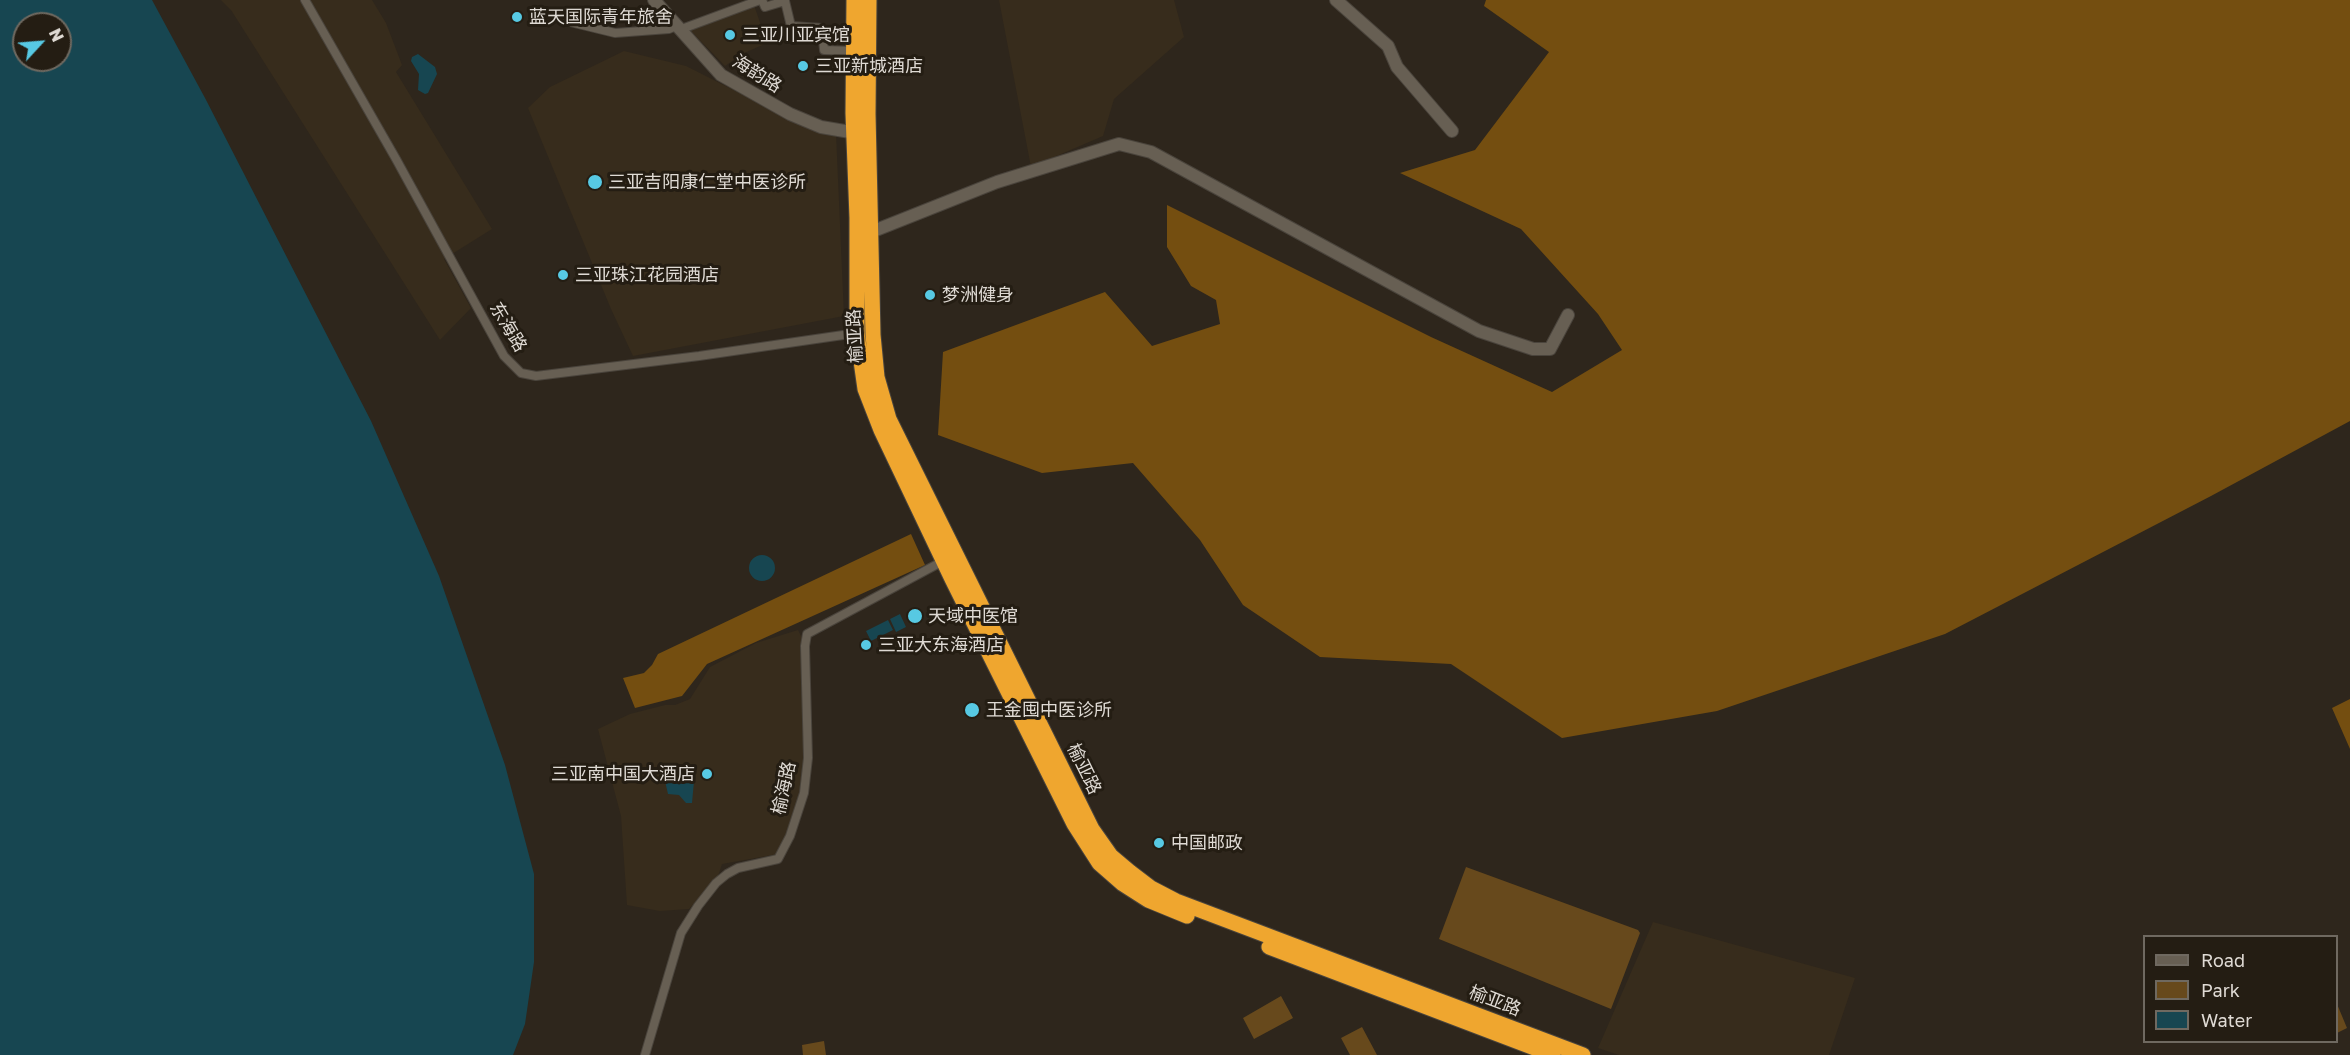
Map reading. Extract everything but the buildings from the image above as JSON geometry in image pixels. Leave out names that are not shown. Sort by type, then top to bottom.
[{"type":"highway","name":"榆亚路","points":[[854,0],[853,51],[872,232],[873,335],[877,377],[889,419],[950,558],[1074,824],[1099,863],[1123,884],[1148,900],[1553,1055]]},
{"type":"highway","name":"榆亚路","points":[[869,0],[862,134],[857,333],[865,389],[881,430],[1092,829],[1112,856],[1130,872],[1151,888],[1176,901],[1583,1055]]},
{"type":"street","name":"东海路","points":[[305,0],[396,159],[504,356],[521,373],[536,376],[654,362],[857,333]]},
{"type":"street","name":"海韵路","points":[[654,0],[721,75],[790,114],[821,127],[862,134]]},
{"type":"street","points":[[544,12],[562,20],[615,33],[678,28],[761,0],[765,7],[785,1],[791,26],[822,28],[824,50],[853,51]]},
{"type":"street","points":[[1336,0],[1388,46],[1397,67],[1452,131]]},
{"type":"street","points":[[872,232],[998,182],[1119,144],[1151,152],[1479,331],[1533,349],[1550,349],[1568,315]]},
{"type":"street","name":"榆海路","points":[[645,1055],[681,933],[698,906],[716,883],[727,874],[738,868],[778,860],[790,836],[804,793],[808,758],[805,646],[807,634],[950,558]]},
{"type":"shaded area","points":[[221,0],[372,0],[386,23],[402,65],[396,72],[492,229],[444,259],[471,308],[440,340],[231,10]]},
{"type":"shaded area","points":[[999,0],[1174,0],[1184,37],[1114,99],[1103,136],[1031,167]]},
{"type":"shaded area","points":[[1486,0],[2350,0],[2350,421],[1945,634],[1717,711],[1562,738],[1451,664],[1320,657],[1243,605],[1200,540],[1133,463],[1042,473],[938,435],[943,352],[1105,292],[1152,346],[1220,324],[1216,300],[1191,286],[1167,247],[1167,205],[1431,337],[1552,392],[1622,350],[1598,314],[1521,229],[1400,173],[1475,150],[1549,52],[1484,6]]},
{"type":"shaded area","name":"三亚川亚宾馆","points":[[754,5],[767,43],[742,54],[725,66],[688,28]]},
{"type":"shaded area","points":[[624,51],[686,66],[811,129],[836,133],[844,316],[633,356],[611,309],[528,108],[550,87]]},
{"type":"shaded area","points":[[911,534],[925,565],[707,664],[682,696],[635,708],[623,678],[644,673],[658,654]]},
{"type":"shaded area","name":"三亚南中国大酒店","points":[[798,630],[803,640],[806,731],[801,794],[788,836],[778,854],[722,864],[717,879],[689,909],[660,911],[627,905],[621,816],[598,729],[630,714],[665,705],[675,705],[690,699],[710,667],[756,643]]},
{"type":"shaded area","points":[[2350,699],[2350,749],[2332,708]]},
{"type":"shaded area","points":[[1653,922],[1855,978],[1829,1055],[1619,1055],[1598,1048]]},
{"type":"green space","points":[[1466,867],[1638,930],[1640,933],[1611,1009],[1439,939]]},
{"type":"green space","points":[[1281,996],[1293,1018],[1254,1039],[1243,1018]]},
{"type":"green space","points":[[2338,1006],[2347,1028],[2338,1032]]},
{"type":"green space","points":[[1362,1027],[1377,1055],[1350,1055],[1341,1038]]},
{"type":"green space","points":[[824,1041],[826,1055],[803,1055],[802,1045]]},
{"type":"water","points":[[0,0],[152,0],[371,421],[439,576],[505,765],[534,874],[534,962],[525,1024],[513,1055],[0,1055]]},
{"type":"water","points":[[418,54],[435,67],[437,74],[428,93],[425,94],[418,90],[419,74],[411,61],[412,57]]},
{"type":"water","points":[[762,555],[771,559],[775,568],[771,577],[762,581],[753,577],[749,568],[753,559]]},
{"type":"water","points":[[900,614],[906,627],[896,632],[890,619]]},
{"type":"water","points":[[888,620],[893,630],[871,641],[866,631]]},
{"type":"water","points":[[681,769],[695,770],[692,803],[686,803],[679,795],[668,794],[665,781],[678,776]]},
{"type":"place","name":"蓝天国际青年旅舍","points":[[517,17]]},
{"type":"place","name":"三亚川亚宾馆","points":[[730,35]]},
{"type":"place","name":"三亚新城酒店","points":[[803,66]]},
{"type":"place","name":"三亚吉阳康仁堂中医诊所","points":[[595,182]]},
{"type":"place","name":"三亚珠江花园酒店","points":[[563,275]]},
{"type":"place","name":"梦洲健身","points":[[930,295]]},
{"type":"place","name":"天域中医馆","points":[[915,616]]},
{"type":"place","name":"三亚大东海酒店","points":[[866,645]]},
{"type":"place","name":"王金囤中医诊所","points":[[972,710]]},
{"type":"place","name":"三亚南中国大酒店","points":[[707,774]]},
{"type":"place","name":"中国邮政","points":[[1159,843]]}]
